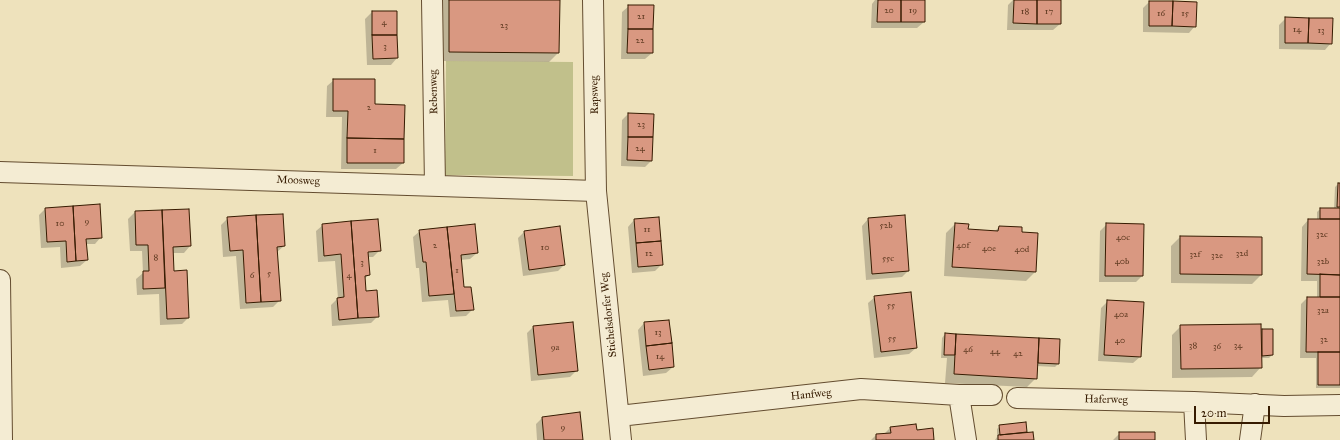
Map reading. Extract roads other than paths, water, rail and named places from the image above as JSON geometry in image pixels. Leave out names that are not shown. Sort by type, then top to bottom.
[{"type":"street","name":"Rebenweg","points":[[432,0],[435,185]]},
{"type":"street","name":"Rapsweg","points":[[594,0],[596,191]]},
{"type":"street","name":"Moosweg","points":[[0,172],[596,191]]},
{"type":"street","name":"Stichelsdorfer Weg","points":[[596,191],[621,440]]},
{"type":"street","points":[[0,280],[2,440]]},
{"type":"street","name":"Hanfweg","points":[[619,416],[861,389],[959,395]]},
{"type":"street","points":[[966,440],[959,395],[992,395]]},
{"type":"street","name":"Haferweg","points":[[1017,398],[1194,402],[1284,406],[1340,405]]},
{"type":"street","points":[[1194,402],[1196,440]]},
{"type":"street","points":[[1250,440],[1255,404]]}]
